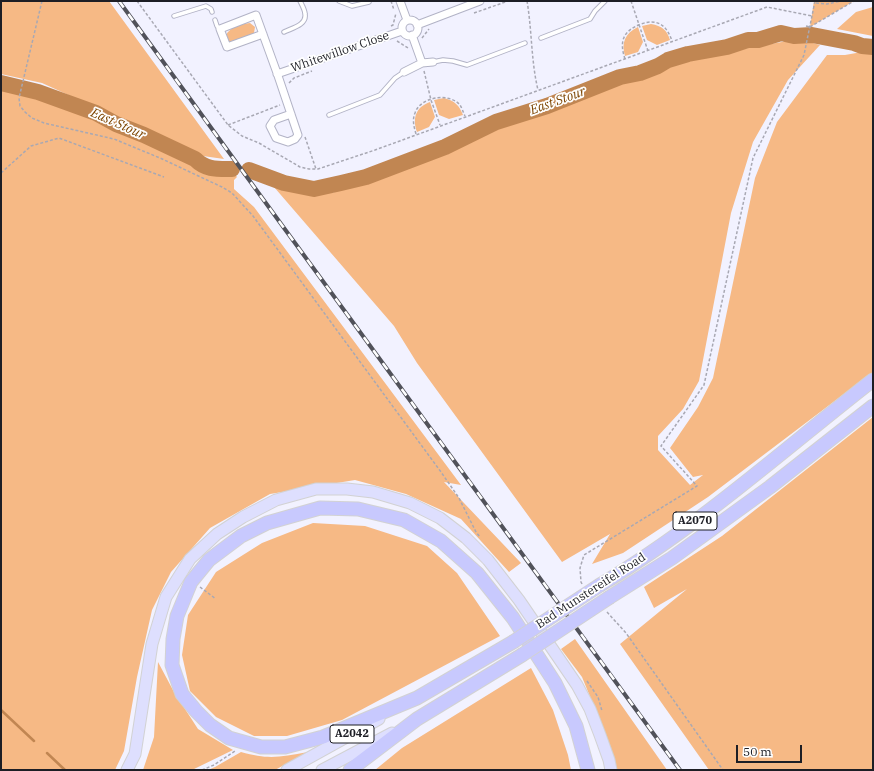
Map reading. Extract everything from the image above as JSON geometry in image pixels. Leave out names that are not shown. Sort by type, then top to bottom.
[{"type":"highway","name":"Bad Munstereifel Road","points":[[417,698],[513,642],[668,542],[873,380]]},
{"type":"highway","name":"Bad Munstereifel Road","points":[[417,719],[522,655],[672,558],[757,496],[873,406]]},
{"type":"highway","points":[[417,698],[323,737],[285,747],[261,747],[228,738],[210,725],[182,694],[172,665],[173,639],[177,616],[191,582],[209,560],[241,536],[267,523],[288,516],[320,508],[358,509],[404,520],[441,541],[477,573],[513,618],[555,683],[576,726],[588,770]]},
{"type":"highway","points":[[350,770],[417,719]]},
{"type":"main road","points":[[127,770],[134,754],[152,644],[166,597],[190,559],[216,534],[243,517],[276,500],[316,489],[347,489],[373,492],[410,503],[440,518],[466,538],[488,560],[519,600],[577,685],[590,709],[609,760],[611,770]]},
{"type":"main road","name":"Bad Munstereifel Road","points":[[287,770],[417,698]]},
{"type":"main road","name":"Bad Munstereifel Road","points":[[322,770],[417,719]]},
{"type":"street","points":[[400,1],[407,20]]},
{"type":"street","points":[[417,25],[480,1]]},
{"type":"street","name":"Whitewillow Close","points":[[220,29],[256,16],[266,37],[291,114]]},
{"type":"street","points":[[407,20],[414,21],[417,25]]},
{"type":"street","points":[[407,20],[403,24],[402,30],[407,35],[412,35]]},
{"type":"street","points":[[412,35],[417,30],[417,25]]},
{"type":"street","points":[[220,29],[227,47],[266,37]]},
{"type":"street","name":"Whitewillow Close","points":[[277,74],[402,30]]},
{"type":"street","points":[[412,35],[422,63]]},
{"type":"street","points":[[404,72],[422,63],[433,62]]},
{"type":"lane","points":[[284,32],[299,26],[304,20],[306,14],[300,1]]},
{"type":"lane","points":[[339,1],[352,6],[369,2]]},
{"type":"lane","points":[[541,38],[590,19],[595,11],[605,1]]},
{"type":"lane","points":[[174,16],[206,6],[212,12]]},
{"type":"lane","points":[[214,20],[220,29]]},
{"type":"lane","points":[[433,62],[443,60],[467,65],[525,43]]},
{"type":"lane","points":[[329,114],[380,95],[394,78],[404,72]]},
{"type":"path","points":[[42,1],[19,98],[20,106],[25,112],[32,118],[44,123],[114,139],[160,158],[232,193],[253,216],[289,264],[441,472]]},
{"type":"path","points":[[136,1],[228,125],[242,136],[259,143],[300,166],[309,169],[318,169],[767,8],[812,16]]},
{"type":"path","points":[[391,1],[396,13],[393,25],[389,28],[391,34],[395,40],[408,49],[421,46],[421,39],[431,27]]},
{"type":"path","points":[[473,13],[508,1]]},
{"type":"path","points":[[527,1],[531,24],[535,76],[538,90]]},
{"type":"path","points":[[631,1],[648,50]]},
{"type":"path","points":[[586,588],[581,582],[580,568],[584,555],[697,486],[661,446],[704,385],[753,158],[804,55],[815,2],[827,4],[841,1]]},
{"type":"path","points":[[806,26],[810,27],[854,1]]},
{"type":"path","points":[[624,59],[622,50],[623,38],[629,30],[639,25],[649,22],[658,23],[666,29],[672,42]]},
{"type":"path","points":[[422,63],[431,100],[440,125]]},
{"type":"path","points":[[288,86],[289,81],[294,78],[316,70]]},
{"type":"path","points":[[416,134],[413,126],[415,112],[422,103],[446,97],[462,107],[465,116]]},
{"type":"path","points":[[228,125],[288,102]]},
{"type":"path","points":[[1,173],[31,146],[59,138],[164,177]]},
{"type":"path","points":[[191,582],[216,598]]},
{"type":"path","points":[[606,610],[626,633],[723,770]]},
{"type":"path","points":[[202,770],[214,765],[235,751],[243,742]]},
{"type":"shaded area","points":[[1,1],[109,1],[224,159],[203,156],[42,83],[1,74]]},
{"type":"shaded area","points":[[814,1],[854,1],[810,27]]},
{"type":"shaded area","points":[[873,7],[873,36],[837,29],[856,12]]},
{"type":"shaded area","points":[[250,23],[255,27],[254,33],[233,43],[228,41],[226,35],[230,30],[240,25]]},
{"type":"shaded area","points":[[651,24],[664,29],[670,40],[657,45],[647,40],[642,26]]},
{"type":"shaded area","points":[[638,27],[643,42],[638,52],[625,56],[625,39],[630,32]]},
{"type":"shaded area","points":[[799,39],[820,45],[788,80],[753,142],[731,213],[699,381],[683,409],[658,436],[658,450],[690,485],[703,475],[693,477],[670,448],[698,407],[713,378],[755,178],[777,122],[827,55],[845,55],[873,50],[873,372],[708,497],[623,553],[592,564],[610,534],[562,562],[417,363],[394,326],[274,187],[332,193],[479,137],[500,125],[552,111],[671,65],[697,57]]},
{"type":"shaded area","points":[[1,86],[37,95],[126,131],[190,161],[199,168],[234,173],[237,177],[234,180],[234,189],[254,207],[461,485],[444,482],[521,563],[509,572],[461,519],[406,494],[355,480],[270,494],[210,528],[171,572],[152,610],[137,677],[124,751],[115,770],[1,770]]},
{"type":"shaded area","points":[[444,98],[456,104],[463,115],[449,119],[439,115],[434,100]]},
{"type":"shaded area","points":[[430,102],[435,117],[429,127],[417,132],[415,122],[416,114],[421,107]]},
{"type":"shaded area","points":[[873,417],[873,770],[709,770],[620,644],[687,589],[654,608],[644,587],[722,536]]},
{"type":"shaded area","points":[[313,523],[365,526],[427,546],[457,573],[500,636],[342,720],[287,736],[254,736],[216,717],[190,691],[182,655],[188,615],[216,572],[262,543]]},
{"type":"shaded area","points":[[575,639],[667,770],[616,770],[600,721],[582,677],[561,649]]},
{"type":"shaded area","points":[[158,662],[174,692],[198,729],[233,750],[192,770],[143,770],[154,737]]},
{"type":"shaded area","points":[[531,668],[553,710],[568,755],[571,770],[375,770],[402,748]]},
{"type":"shaded area","points":[[241,752],[251,755],[274,757],[308,752],[275,770],[208,770]]},
{"type":"waterway","name":"East Stour","points":[[249,170],[284,183],[314,189],[366,177],[445,147],[496,122],[547,106],[620,77],[640,73],[658,66],[668,60],[688,54],[727,47],[748,40],[758,40],[781,33],[794,36],[812,35],[873,47]]},
{"type":"waterway","name":"East Stour","points":[[1,83],[38,92],[96,113],[116,124],[144,135],[195,159],[199,163],[208,167],[217,169],[232,169]]},
{"type":"waterway","points":[[1,710],[34,741]]},
{"type":"waterway","points":[[47,753],[65,770]]},
{"type":"railway","points":[[119,1],[680,770]]}]
